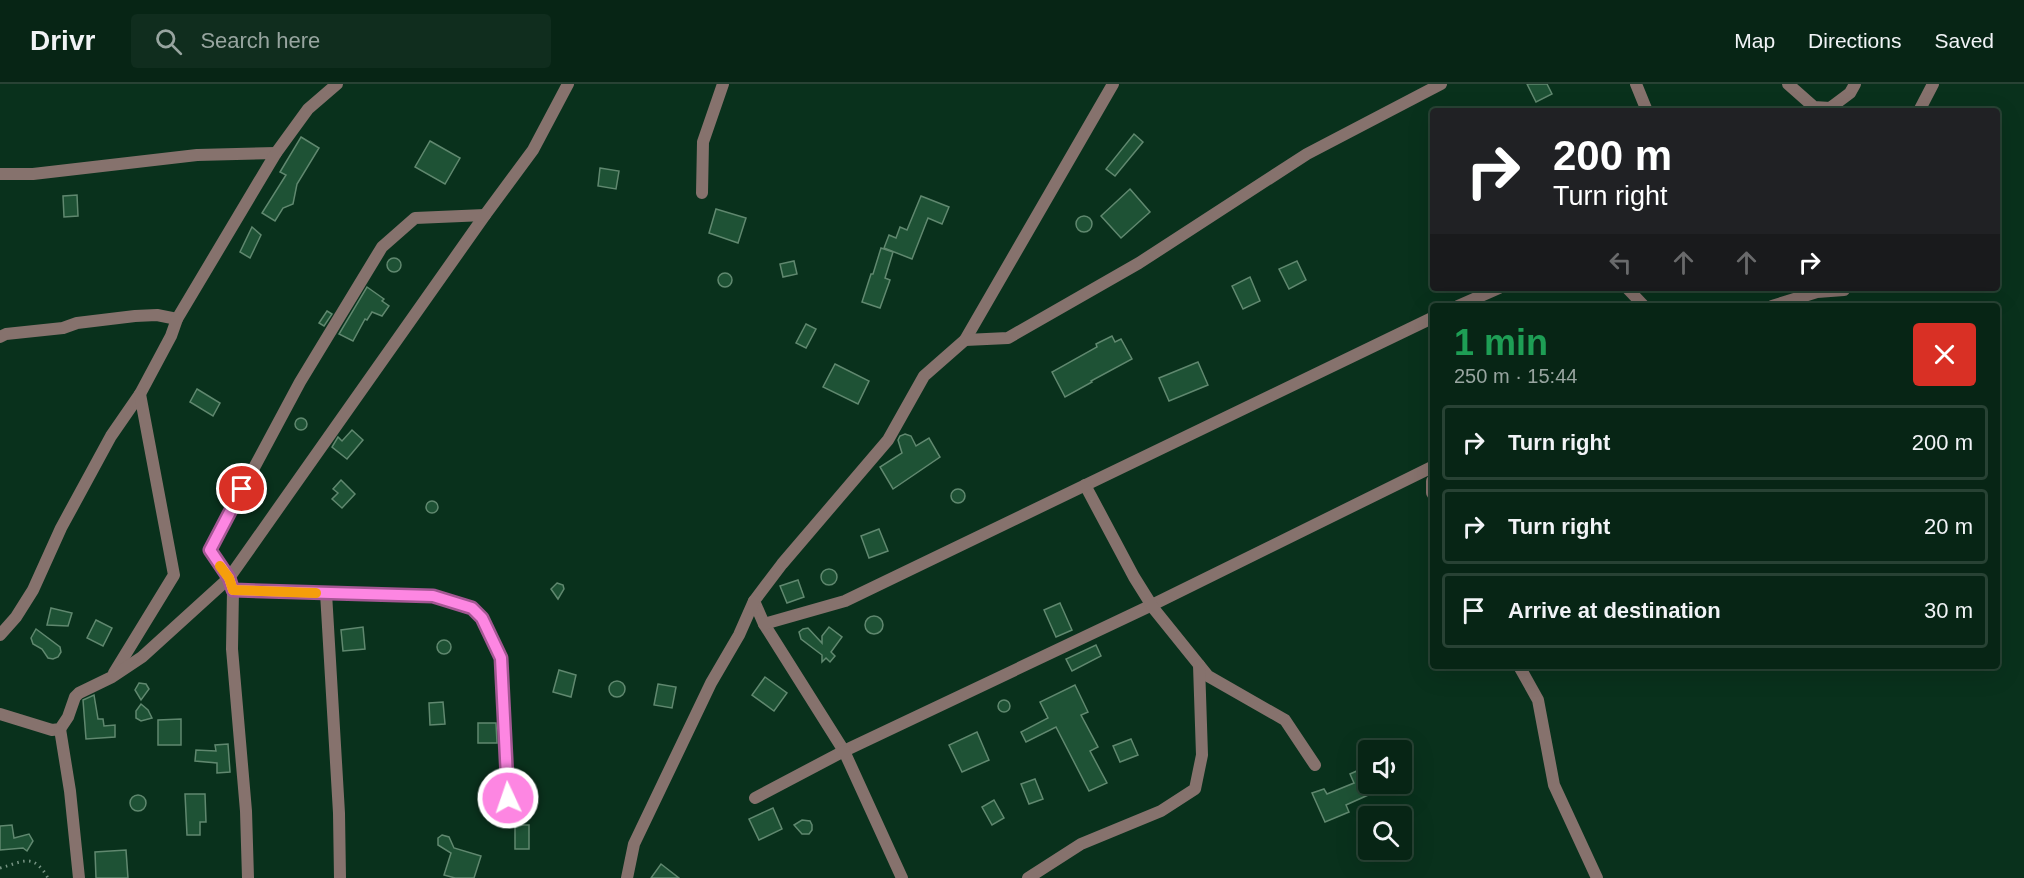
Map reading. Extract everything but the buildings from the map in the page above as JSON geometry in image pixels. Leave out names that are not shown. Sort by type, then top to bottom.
[{"type":"street","points":[[0,635],[24,606],[40,577],[61,528],[111,436],[140,394],[171,336],[177,319],[276,153],[308,109],[337,84]]},
{"type":"street","points":[[79,878],[70,790],[60,729],[68,717],[75,697],[142,657],[231,584],[485,215],[533,150],[568,84]]},
{"type":"street","points":[[702,193],[703,142],[723,84]]},
{"type":"street","points":[[627,878],[634,844],[706,694],[739,635],[754,601],[782,564],[888,440],[924,376],[965,340],[1113,84]]},
{"type":"street","points":[[965,340],[1008,338],[1139,263],[1307,154],[1441,84]]},
{"type":"street","points":[[1636,84],[1646,108]]},
{"type":"street","points":[[1788,84],[1814,107],[1830,108],[1850,93],[1856,84]]},
{"type":"street","points":[[1921,108],[1933,84]]},
{"type":"street","points":[[0,174],[33,174],[197,154],[276,153]]},
{"type":"street","points":[[248,878],[246,811],[232,649],[231,584],[210,550],[300,382],[382,247],[415,218],[485,215]]},
{"type":"street","points":[[1467,303],[1493,291]]},
{"type":"street","points":[[1630,291],[1641,303]]},
{"type":"street","points":[[1782,303],[1817,292],[1830,291]]},
{"type":"street","points":[[0,337],[6,334],[22,334],[63,328],[77,323],[135,316],[157,315],[177,319]]},
{"type":"street","points":[[764,624],[845,601],[1430,319]]},
{"type":"street","points":[[112,677],[174,575],[140,394]]},
{"type":"street","points":[[755,798],[844,750],[1152,605],[1430,467]]},
{"type":"street","points":[[1085,485],[1134,577],[1152,605],[1208,676],[1285,720],[1315,765]]},
{"type":"street","points":[[231,584],[326,593],[433,596],[472,608],[482,618],[501,658],[508,798]]},
{"type":"street","points":[[326,593],[339,813],[340,878]]},
{"type":"street","points":[[754,601],[764,624],[844,750],[902,878]]},
{"type":"street","points":[[1028,878],[1081,844],[1161,811],[1196,789],[1202,755],[1199,665]]},
{"type":"street","points":[[1521,669],[1538,700],[1554,785],[1596,878]]},
{"type":"street","points":[[0,714],[52,730],[60,729]]},
{"type":"path","points":[[0,868],[18,862],[33,861],[39,865],[48,878]]},
{"type":"slow traffic","points":[[220,566],[229,578],[233,590],[316,593]]},
{"type":"route","points":[[242,489],[210,550],[229,578],[233,590],[433,596],[472,608],[482,618],[501,658],[508,798]]}]
